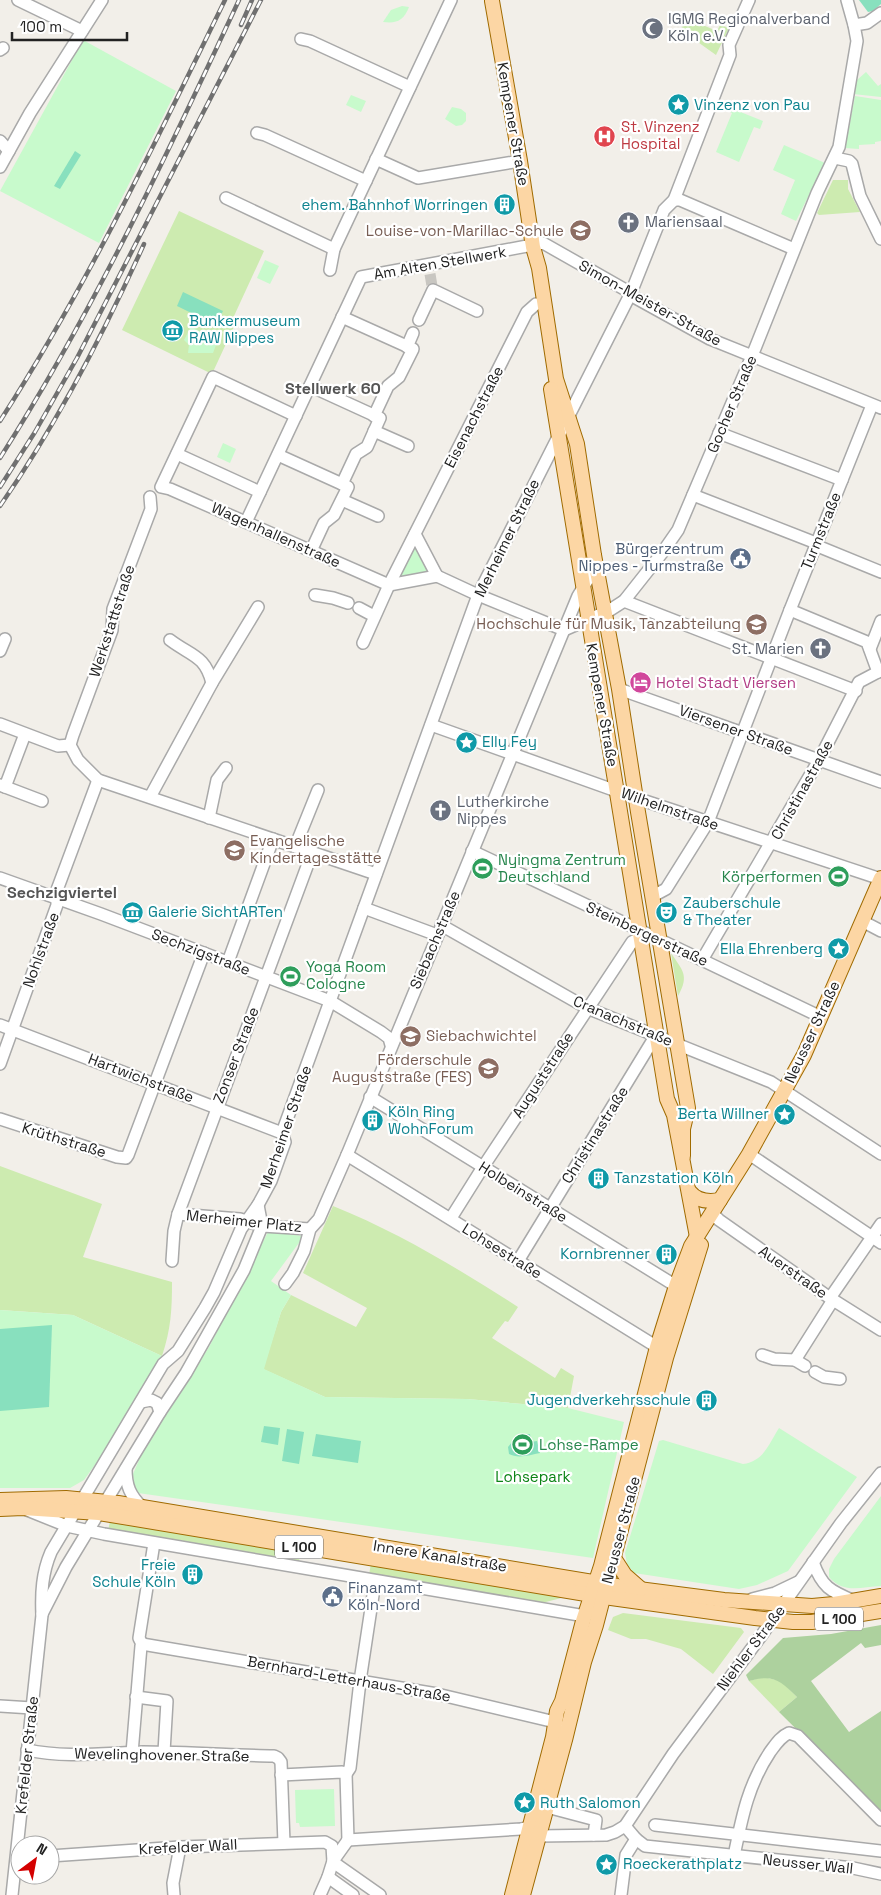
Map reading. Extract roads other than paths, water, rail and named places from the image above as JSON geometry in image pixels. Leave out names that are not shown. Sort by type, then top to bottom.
[{"type":"main road","name":"Kempener Straße","points":[[492,0],[533,247],[540,268],[556,379],[577,444],[596,566],[619,689],[688,1108],[683,1129],[683,1156]]},
{"type":"main road","name":"Kempener Straße","points":[[533,247],[530,266],[639,934],[669,1104],[674,1115],[683,1156],[697,1234],[698,1253]]},
{"type":"main road","name":"Neusser Straße","points":[[512,1895],[531,1835],[555,1722],[568,1703],[584,1662],[599,1590],[662,1352],[676,1286],[697,1234],[717,1208],[804,1055],[881,879]]},
{"type":"main road","points":[[669,1104],[681,1105],[686,1100]]},
{"type":"main road","points":[[690,1197],[712,1201],[717,1208]]},
{"type":"main road","name":"Neusser Straße","points":[[662,1352],[698,1253],[717,1208]]},
{"type":"main road","name":"Neusser Straße","points":[[523,1895],[531,1835],[543,1821],[566,1740],[568,1703],[585,1616],[614,1558],[628,1481]]},
{"type":"main road","name":"Innere Kanalstraße","points":[[0,1500],[50,1498],[79,1505],[773,1620],[812,1622],[881,1611]]},
{"type":"main road","name":"Innere Kanalstraße","points":[[0,1509],[79,1505]]},
{"type":"main road","name":"Innere Kanalstraße","points":[[102,1508],[142,1507],[599,1590],[641,1589],[743,1601],[812,1606],[881,1596]]},
{"type":"main road","points":[[614,1558],[625,1575],[641,1589]]},
{"type":"street","points":[[18,0],[82,31]]},
{"type":"street","points":[[0,167],[30,113],[102,0]]},
{"type":"street","points":[[330,270],[334,249],[451,0]]},
{"type":"street","name":"Merheimer Straße","points":[[79,1505],[163,1364],[178,1351],[214,1292],[228,1256],[270,1181],[285,1142],[282,1133],[478,595],[631,293],[664,210],[674,200],[730,55],[729,45],[749,0]]},
{"type":"street","name":"Gocher Straße","points":[[564,630],[605,612],[624,601],[678,530],[752,356],[817,193],[835,158],[842,135],[857,41],[847,0]]},
{"type":"street","points":[[854,25],[867,23],[881,14]]},
{"type":"street","points":[[301,39],[310,41],[410,87]]},
{"type":"street","points":[[257,133],[366,181]]},
{"type":"street","points":[[0,140],[9,151]]},
{"type":"street","points":[[835,158],[849,161],[852,164],[860,196],[881,239]]},
{"type":"street","points":[[376,160],[418,178],[520,160]]},
{"type":"street","points":[[226,198],[334,249]]},
{"type":"street","points":[[674,200],[680,200],[794,249]]},
{"type":"street","name":"Simon-Meister-Straße","points":[[533,247],[544,244],[710,340],[877,407]]},
{"type":"street","name":"Am Alten Stellwerk","points":[[246,522],[361,277],[431,279],[483,255],[533,247]]},
{"type":"street","points":[[418,320],[431,279],[477,311]]},
{"type":"street","name":"Eisenachstraße","points":[[363,643],[389,585],[527,312],[536,304]]},
{"type":"street","points":[[342,317],[413,349],[399,377],[388,386],[374,416]]},
{"type":"street","points":[[407,347],[413,334]]},
{"type":"street","points":[[260,492],[177,454],[213,377],[296,416]]},
{"type":"street","points":[[310,386],[380,418],[367,447],[356,454],[342,484]]},
{"type":"street","name":"Turmstraße","points":[[771,658],[842,480],[877,407]]},
{"type":"street","points":[[374,430],[408,446]]},
{"type":"street","points":[[719,433],[842,480]]},
{"type":"street","name":"Wagenhallenstraße","points":[[177,454],[161,487],[170,489],[389,585]]},
{"type":"street","points":[[278,455],[348,487],[334,515],[324,523],[311,551]]},
{"type":"street","points":[[693,495],[881,572]]},
{"type":"street","name":"Werkstattstraße","points":[[70,745],[112,630],[113,609],[151,509],[150,498]]},
{"type":"street","points":[[342,500],[378,516]]},
{"type":"street","points":[[415,534],[437,576]]},
{"type":"street","name":"Siebachstraße","points":[[285,1284],[304,1251],[310,1229],[319,1219],[347,1155],[512,753],[583,586],[596,566]]},
{"type":"street","points":[[389,585],[437,576],[564,630]]},
{"type":"street","points":[[315,595],[333,598],[374,616]]},
{"type":"street","points":[[624,601],[856,691]]},
{"type":"street","points":[[150,797],[212,683],[258,608]]},
{"type":"street","points":[[790,610],[867,642],[870,649]]},
{"type":"street","points":[[870,649],[881,621]]},
{"type":"street","points":[[0,651],[6,639]]},
{"type":"street","points":[[170,640],[203,662],[208,669],[212,683]]},
{"type":"street","name":"Christinastraße","points":[[702,960],[819,760],[859,682],[880,672],[870,649]]},
{"type":"street","points":[[653,896],[666,889],[708,822],[744,733],[771,658]]},
{"type":"street","name":"Viersener Straße","points":[[619,689],[881,782]]},
{"type":"street","points":[[0,724],[58,746],[70,745],[78,760],[98,780],[376,874]]},
{"type":"street","name":"Wilhelmstraße","points":[[431,725],[636,798],[881,879]]},
{"type":"street","points":[[25,734],[2,786],[42,801]]},
{"type":"street","points":[[209,818],[217,780],[226,768]]},
{"type":"street","name":"Nohlstraße","points":[[0,1064],[57,905],[57,890],[98,780]]},
{"type":"street","points":[[295,847],[318,790]]},
{"type":"street","points":[[228,962],[273,839]]},
{"type":"street","name":"Steinbergerstraße","points":[[472,852],[639,934],[660,939],[821,1017]]},
{"type":"street","name":"Zonser Straße","points":[[172,1261],[174,1231],[178,1214],[312,853]]},
{"type":"street","name":"Sechzigstraße","points":[[0,878],[330,1001],[381,1032],[389,1038],[391,1045]]},
{"type":"street","name":"Cranachstraße","points":[[364,908],[439,930],[587,1008],[771,1082],[881,1154]]},
{"type":"street","points":[[862,921],[881,931]]},
{"type":"street","name":"Auguststraße","points":[[451,1218],[587,1008],[639,934]]},
{"type":"street","points":[[155,1084],[204,953]]},
{"type":"street","name":"Hartwichstraße","points":[[0,1025],[282,1133]]},
{"type":"street","name":"Christinastraße","points":[[518,1261],[656,1035]]},
{"type":"street","name":"Krüthstraße","points":[[0,1120],[123,1158],[128,1155],[155,1084]]},
{"type":"street","name":"Holbeinstraße","points":[[370,1097],[676,1286]]},
{"type":"street","points":[[749,1154],[876,1240]]},
{"type":"street","name":"Lohsestraße","points":[[347,1155],[451,1218],[662,1352]]},
{"type":"street","name":"Merheimer Straße","points":[[258,1205],[262,1226]]},
{"type":"street","name":"Auerstraße","points":[[717,1208],[832,1299],[881,1330]]},
{"type":"street","name":"Merheimer Platz","points":[[178,1214],[240,1219],[262,1226],[310,1229]]},
{"type":"street","points":[[795,1360],[832,1299],[876,1240],[881,1224]]},
{"type":"street","points":[[102,1508],[186,1373],[198,1349],[227,1302],[244,1270],[262,1226]]},
{"type":"street","points":[[184,1341],[187,1345],[198,1349]]},
{"type":"street","points":[[762,1355],[774,1359],[795,1360],[824,1377],[840,1379]]},
{"type":"street","points":[[141,1402],[151,1400],[157,1403],[160,1412]]},
{"type":"street","points":[[126,1469],[129,1491],[142,1507]]},
{"type":"street","name":"Niehler Straße","points":[[625,1826],[673,1754],[773,1620],[813,1562],[881,1473]]},
{"type":"street","name":"Krefelder Straße","points":[[20,1835],[42,1615],[41,1591],[44,1573],[51,1552],[79,1505]]},
{"type":"street","name":"Innere Kanalstraße","points":[[23,1508],[67,1526],[89,1531],[375,1582],[585,1616]]},
{"type":"street","name":"Krefelder Straße","points":[[42,1615],[60,1579],[102,1508]]},
{"type":"street","points":[[132,1752],[142,1644],[139,1638],[154,1543]]},
{"type":"street","points":[[813,1562],[824,1585],[834,1593],[854,1601]]},
{"type":"street","points":[[44,1573],[52,1578],[60,1579]]},
{"type":"street","points":[[743,1601],[763,1597],[800,1581]]},
{"type":"street","points":[[320,1895],[333,1862],[348,1840],[346,1774],[350,1768],[360,1680],[375,1582]]},
{"type":"street","name":"Bernhard-Letterhaus-Straße","points":[[142,1644],[437,1694],[555,1722]]},
{"type":"street","points":[[136,1697],[167,1701],[164,1752]]},
{"type":"street","points":[[0,1706],[32,1708]]},
{"type":"street","points":[[555,1722],[564,1733],[566,1740]]},
{"type":"street","points":[[734,1856],[742,1816],[753,1782],[773,1748],[782,1736],[789,1733],[798,1736],[881,1820]]},
{"type":"street","name":"Wevelinghovener Straße","points":[[27,1750],[43,1753],[123,1754],[132,1752],[164,1752],[274,1756],[281,1762],[281,1776]]},
{"type":"street","points":[[284,1843],[281,1776],[342,1772],[346,1774]]},
{"type":"street","points":[[547,1807],[596,1820],[594,1835]]},
{"type":"street","name":"Neusser Wall","points":[[655,1825],[881,1851]]},
{"type":"street","points":[[348,1840],[594,1835],[615,1832],[625,1826]]},
{"type":"street","name":"Neusser Wall","points":[[625,1826],[645,1846],[853,1868],[881,1874]]},
{"type":"street","points":[[622,1895],[626,1855],[636,1839]]},
{"type":"street","name":"Krefelder Wall","points":[[60,1855],[180,1847],[325,1842],[332,1846],[333,1862]]},
{"type":"street","points":[[174,1895],[173,1883],[180,1847]]},
{"type":"street","points":[[333,1862],[380,1895]]},
{"type":"street","points":[[328,1877],[353,1895]]},
{"type":"tunnel","points":[[430,274],[432,286]]},
{"type":"railway","points":[[0,421],[62,318],[119,214],[225,0]]},
{"type":"railway","points":[[0,458],[66,347],[127,233],[239,0]]},
{"type":"railway","points":[[241,25],[252,0]]},
{"type":"railway","points":[[0,487],[35,432],[77,358],[261,0]]},
{"type":"railway","points":[[0,506],[60,411],[112,312],[144,244]]},
{"type":"place","name":"IGMG Regionalverband Köln e.V.","points":[[652,28]]},
{"type":"place","name":"Vinzenz von Pau","points":[[678,105]]},
{"type":"place","name":"St. Vinzenz Hospital","points":[[605,136]]},
{"type":"place","name":"ehem. Bahnhof Worringen","points":[[504,205]]},
{"type":"place","name":"Mariensaal","points":[[629,222]]},
{"type":"place","name":"Louise-von-Marillac-Schule","points":[[580,231]]},
{"type":"place","name":"Bunkermuseum RAW Nippes","points":[[173,330]]},
{"type":"place","name":"Bürgerzentrum Nippes - Turmstraße","points":[[740,558]]},
{"type":"place","name":"Hochschule für Musik, Tanzabteilung","points":[[757,624]]},
{"type":"place","name":"St. Marien","points":[[820,649]]},
{"type":"place","name":"Hotel Stadt Viersen","points":[[640,683]]},
{"type":"place","name":"Elly Fey","points":[[466,742]]},
{"type":"place","name":"Lutherkirche Nippes","points":[[441,811]]},
{"type":"place","name":"Evangelische Kindertagesstätte","points":[[234,850]]},
{"type":"place","name":"Nyingma Zentrum Deutschland","points":[[482,869]]},
{"type":"place","name":"Körperformen","points":[[838,877]]},
{"type":"place","name":"Galerie SichtARTen","points":[[132,912]]},
{"type":"place","name":"Zauberschule & Theater","points":[[667,912]]},
{"type":"place","name":"Ella Ehrenberg","points":[[839,949]]},
{"type":"place","name":"Yoga Room Cologne","points":[[290,976]]},
{"type":"place","name":"Siebachwichtel","points":[[410,1036]]},
{"type":"place","name":"Förderschule Auguststraße (FES)","points":[[488,1069]]},
{"type":"place","name":"Berta Willner","points":[[785,1114]]},
{"type":"place","name":"Köln Ring WohnForum","points":[[372,1121]]},
{"type":"place","name":"Tanzstation Köln","points":[[598,1178]]},
{"type":"place","name":"Kornbrenner","points":[[666,1254]]},
{"type":"place","name":"Jugendverkehrsschule","points":[[707,1400]]},
{"type":"place","name":"Lohse-Rampe","points":[[523,1445]]},
{"type":"place","name":"Freie Schule Köln","points":[[192,1574]]},
{"type":"place","name":"Finanzamt Köln-Nord","points":[[332,1597]]},
{"type":"place","name":"Ruth Salomon","points":[[524,1803]]},
{"type":"place","name":"Roeckerathplatz","points":[[607,1864]]},
{"type":"district","name":"Stellwerk 60","points":[[333,388]]},
{"type":"district","name":"Sechzigviertel","points":[[62,892]]},
{"type":"park label","name":"Lohsepark","points":[[533,1477]]}]
